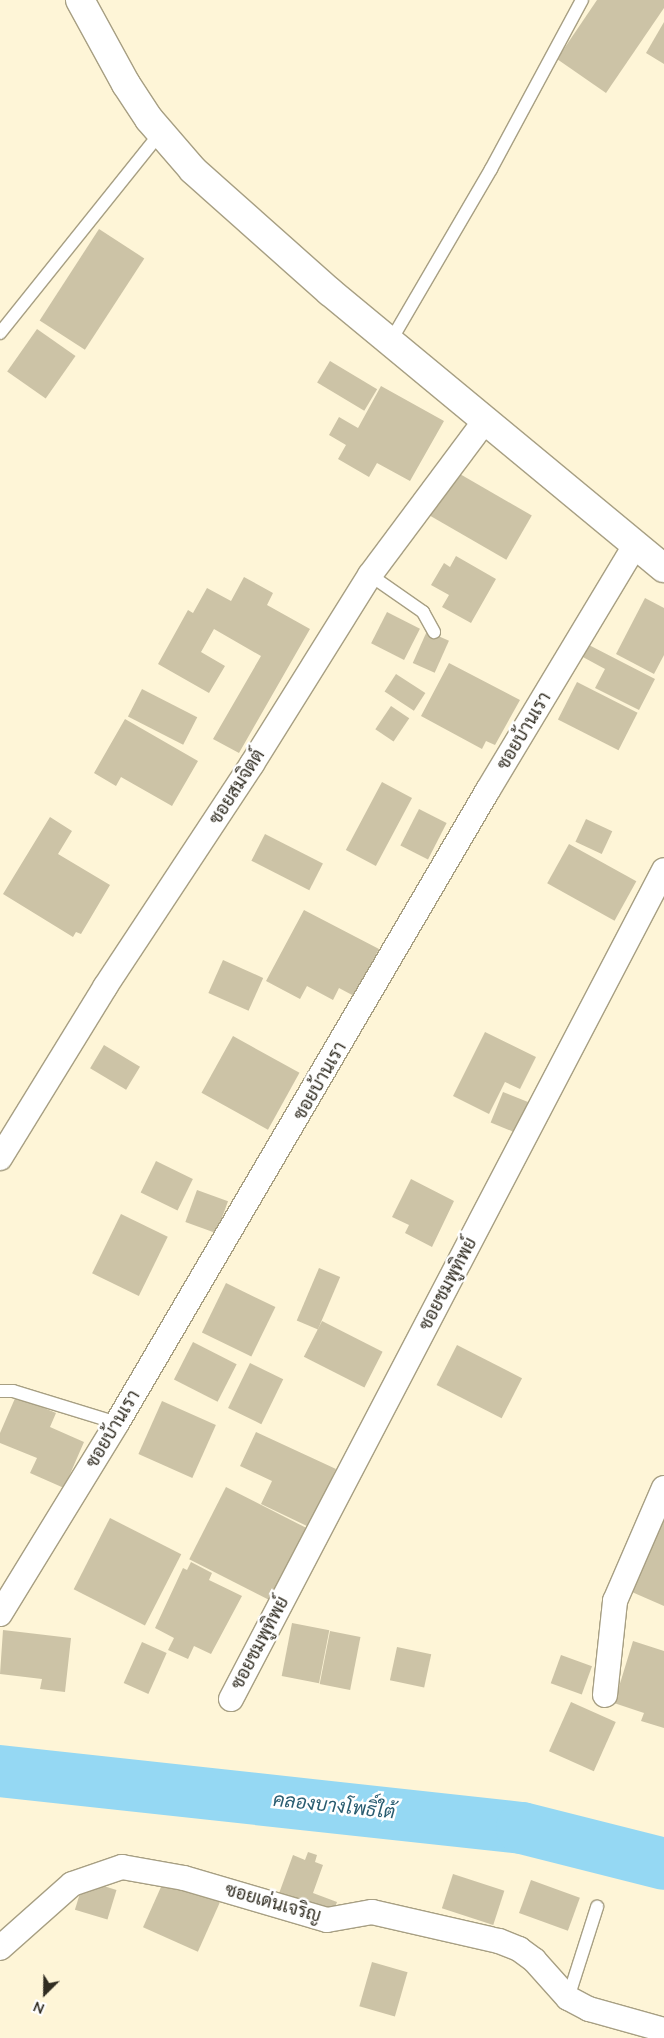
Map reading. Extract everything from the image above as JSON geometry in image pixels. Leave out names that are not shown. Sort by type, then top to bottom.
[{"type":"street","points":[[80,0],[126,84],[160,133],[193,170],[484,422],[664,568]]},
{"type":"street","name":"ซอยสมจิตต์","points":[[0,1158],[105,987],[252,764],[370,575],[484,422]]},
{"type":"street","name":"ซอยบ้านเรา","points":[[0,1614],[117,1423],[488,790],[635,545]]},
{"type":"street","name":"ซอยชมพูทิพย์","points":[[231,1699],[664,870]]},
{"type":"street","points":[[605,1696],[615,1601],[664,1488]]},
{"type":"street","name":"ซอยเด่นเจริญ","points":[[0,1948],[72,1884],[122,1867],[184,1878],[327,1920],[372,1912],[499,1941],[520,1949],[534,1960],[568,1998],[589,2009],[664,2030]]},
{"type":"lane","points":[[390,342],[491,169],[582,0]]},
{"type":"lane","points":[[0,333],[160,133]]},
{"type":"lane","points":[[370,575],[423,612],[434,632]]},
{"type":"lane","points":[[0,1391],[13,1391],[117,1423]]},
{"type":"lane","points":[[568,1998],[597,1907]]},
{"type":"building","points":[[597,0],[664,0],[664,8],[606,93],[557,59]]},
{"type":"building","points":[[664,22],[664,64],[646,53]]},
{"type":"building","points":[[99,229],[144,258],[85,350],[40,320]]},
{"type":"building","points":[[37,329],[76,356],[46,399],[7,372]]},
{"type":"building","points":[[330,361],[377,389],[364,411],[317,382]]},
{"type":"building","points":[[381,386],[444,421],[410,481],[377,463],[369,477],[338,459],[346,445],[329,435],[339,417],[358,428]]},
{"type":"building","points":[[453,470],[532,516],[506,560],[428,514]]},
{"type":"building","points":[[456,556],[496,579],[471,623],[442,607],[449,595],[431,585],[444,563],[450,567]]},
{"type":"building","points":[[244,577],[273,593],[267,605],[310,629],[239,753],[213,739],[261,656],[214,629],[201,652],[225,666],[209,693],[158,664],[188,610],[193,613],[207,588],[231,601]]},
{"type":"building","points":[[645,598],[664,608],[664,655],[654,674],[616,654]]},
{"type":"building","points":[[387,612],[420,629],[404,660],[371,643]]},
{"type":"building","points":[[427,631],[449,641],[435,673],[413,663]]},
{"type":"building","points":[[587,644],[655,679],[639,710],[595,688],[605,669],[581,656]]},
{"type":"building","points":[[449,663],[520,700],[495,745],[486,741],[482,749],[421,716]]},
{"type":"building","points":[[396,674],[425,693],[414,711],[385,692]]},
{"type":"building","points":[[577,682],[638,713],[619,750],[558,719]]},
{"type":"building","points":[[142,689],[197,717],[183,745],[128,717]]},
{"type":"building","points":[[391,706],[409,718],[394,742],[375,729]]},
{"type":"building","points":[[125,719],[198,761],[172,806],[121,777],[116,786],[94,773]]},
{"type":"building","points":[[382,782],[412,798],[376,866],[346,850]]},
{"type":"building","points":[[419,809],[447,823],[428,860],[400,846]]},
{"type":"building","points":[[50,817],[72,831],[58,854],[110,885],[81,934],[76,932],[73,937],[3,894]]},
{"type":"building","points":[[586,819],[612,831],[602,854],[575,842]]},
{"type":"building","points":[[265,834],[323,864],[309,890],[251,861]]},
{"type":"building","points":[[569,844],[636,881],[615,921],[547,883]]},
{"type":"building","points":[[304,910],[379,949],[354,996],[339,988],[333,1000],[307,986],[300,999],[266,981]]},
{"type":"building","points":[[223,960],[263,978],[249,1011],[208,993]]},
{"type":"building","points":[[485,1032],[536,1057],[520,1089],[505,1082],[489,1114],[453,1096]]},
{"type":"building","points":[[233,1036],[299,1073],[268,1130],[201,1093]]},
{"type":"building","points":[[104,1045],[140,1067],[126,1090],[90,1068]]},
{"type":"building","points":[[503,1092],[528,1102],[516,1133],[491,1123]]},
{"type":"building","points":[[156,1161],[193,1179],[178,1210],[141,1192]]},
{"type":"building","points":[[411,1179],[454,1201],[432,1247],[405,1233],[409,1225],[392,1217]]},
{"type":"building","points":[[197,1190],[228,1201],[216,1233],[185,1222]]},
{"type":"building","points":[[121,1214],[168,1237],[139,1296],[92,1273]]},
{"type":"building","points":[[319,1268],[340,1277],[318,1329],[297,1320]]},
{"type":"building","points":[[226,1283],[275,1307],[251,1357],[202,1332]]},
{"type":"building","points":[[322,1321],[383,1352],[364,1388],[304,1357]]},
{"type":"building","points":[[193,1342],[237,1364],[218,1402],[174,1379]]},
{"type":"building","points":[[457,1345],[522,1378],[502,1418],[437,1385]]},
{"type":"building","points":[[250,1363],[283,1379],[261,1424],[228,1408]]},
{"type":"building","points":[[16,1396],[56,1413],[50,1427],[84,1442],[64,1488],[30,1473],[37,1458],[0,1443],[0,1433]]},
{"type":"building","points":[[162,1401],[216,1425],[192,1478],[138,1454]]},
{"type":"building","points":[[256,1432],[336,1469],[309,1527],[261,1504],[272,1481],[240,1466]]},
{"type":"building","points":[[226,1487],[307,1528],[270,1600],[189,1559]]},
{"type":"building","points":[[664,1503],[664,1606],[625,1589]]},
{"type":"building","points":[[110,1518],[181,1554],[145,1626],[74,1589]]},
{"type":"building","points":[[191,1562],[212,1573],[209,1580],[242,1596],[211,1654],[194,1646],[188,1659],[168,1650],[174,1638],[155,1628],[183,1568],[187,1570]]},
{"type":"building","points":[[292,1623],[329,1630],[319,1683],[282,1676]]},
{"type":"building","points":[[3,1630],[71,1638],[65,1692],[40,1689],[42,1679],[0,1674]]},
{"type":"building","points":[[330,1631],[360,1637],[350,1690],[320,1684]]},
{"type":"building","points":[[633,1641],[664,1651],[664,1728],[641,1721],[644,1713],[614,1703]]},
{"type":"building","points":[[142,1642],[167,1653],[148,1694],[124,1683]]},
{"type":"building","points":[[397,1647],[431,1654],[424,1688],[390,1680]]},
{"type":"building","points":[[561,1655],[592,1666],[582,1694],[551,1683]]},
{"type":"building","points":[[571,1702],[616,1722],[594,1771],[549,1751]]},
{"type":"building","points":[[308,1852],[317,1855],[315,1862],[323,1865],[313,1893],[337,1902],[331,1918],[277,1899],[293,1855],[305,1860]]},
{"type":"building","points":[[453,1874],[504,1891],[493,1925],[442,1908]]},
{"type":"building","points":[[165,1878],[220,1902],[198,1952],[143,1927]]},
{"type":"building","points":[[84,1880],[117,1890],[107,1920],[75,1910]]},
{"type":"building","points":[[531,1880],[580,1898],[568,1931],[519,1913]]},
{"type":"building","points":[[372,1962],[408,1972],[395,2016],[359,2006]]},
{"type":"waterway","name":"คลองบางโพธิ์ใต้","points":[[0,1771],[522,1828],[664,1864]]}]
